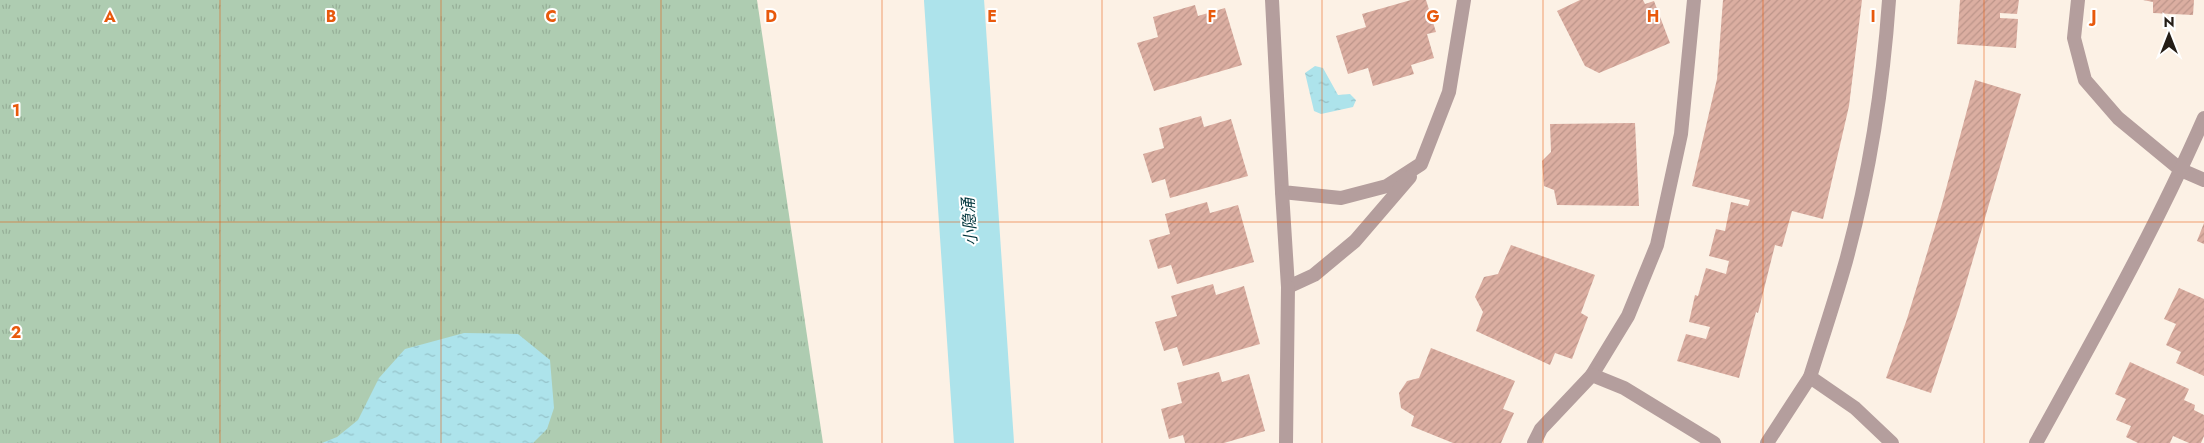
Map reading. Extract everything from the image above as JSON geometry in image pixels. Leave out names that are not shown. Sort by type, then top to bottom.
[{"type":"street","points":[[1272,0],[1288,287],[1286,443]]},
{"type":"street","points":[[1288,287],[1314,275],[1355,241],[1421,164],[1449,92],[1464,0]]},
{"type":"street","points":[[1534,443],[1541,429],[1592,375],[1628,316],[1658,244],[1681,134],[1694,0]]},
{"type":"street","points":[[1766,443],[1810,377],[1846,261],[1872,146],[1887,32],[1889,0]]},
{"type":"street","points":[[2078,0],[2074,38],[2085,80],[2118,118],[2181,170],[2204,180]]},
{"type":"street","points":[[2036,443],[2134,263],[2181,170],[2204,118]]},
{"type":"street","points":[[1282,192],[1340,198],[1387,186],[1421,164]]},
{"type":"street","points":[[1592,375],[1624,388],[1714,443]]},
{"type":"street","points":[[1810,377],[1855,408],[1892,443]]},
{"type":"green space","points":[[0,0],[757,0],[823,443],[0,443]]},
{"type":"water","points":[[1315,66],[1323,68],[1338,95],[1350,94],[1356,100],[1353,107],[1321,114],[1314,111],[1305,73]]},
{"type":"water","points":[[464,333],[518,334],[550,360],[554,408],[547,429],[533,443],[322,443],[337,437],[358,420],[379,378],[405,349]]},
{"type":"building","points":[[1411,0],[1426,0],[1436,32],[1427,34],[1434,58],[1411,65],[1414,74],[1373,86],[1368,68],[1348,74],[1336,36],[1366,27],[1362,14]]},
{"type":"building","points":[[1580,0],[1643,0],[1645,4],[1654,1],[1670,43],[1599,73],[1585,66],[1557,11]]},
{"type":"building","points":[[1723,0],[1862,0],[1849,106],[1823,219],[1792,211],[1782,247],[1775,245],[1739,378],[1677,361],[1686,334],[1706,339],[1710,327],[1689,322],[1695,295],[1698,296],[1706,268],[1726,274],[1729,261],[1709,256],[1716,229],[1725,231],[1731,202],[1748,206],[1750,200],[1692,186],[1717,79]]},
{"type":"building","points":[[1960,0],[2019,0],[2017,14],[2000,13],[2000,18],[2018,19],[2016,48],[1957,44]]},
{"type":"building","points":[[2143,0],[2194,0],[2193,15],[2153,13],[2153,2]]},
{"type":"building","points":[[1195,5],[1198,16],[1225,8],[1242,65],[1154,91],[1137,43],[1158,37],[1153,17]]},
{"type":"building","points":[[1975,80],[2021,94],[1960,304],[1931,393],[1886,378],[1907,319],[1942,204]]},
{"type":"building","points":[[1201,116],[1204,127],[1231,119],[1248,176],[1170,198],[1165,179],[1152,183],[1143,154],[1164,148],[1159,128]]},
{"type":"building","points":[[1635,123],[1639,206],[1557,205],[1554,190],[1544,186],[1542,161],[1551,152],[1550,124]]},
{"type":"building","points":[[1207,202],[1210,213],[1238,205],[1254,262],[1177,284],[1171,265],[1158,269],[1149,240],[1170,234],[1165,214]]},
{"type":"building","points":[[2204,223],[2204,244],[2197,241]]},
{"type":"building","points":[[1511,245],[1595,275],[1581,313],[1588,317],[1572,359],[1555,353],[1550,365],[1476,331],[1483,312],[1475,297],[1484,277],[1498,274]]},
{"type":"building","points":[[1213,284],[1216,295],[1244,286],[1260,344],[1183,366],[1177,347],[1164,351],[1155,322],[1177,316],[1171,296]]},
{"type":"building","points":[[2179,288],[2204,299],[2204,376],[2176,363],[2181,352],[2166,345],[2176,324],[2164,319]]},
{"type":"building","points":[[1431,348],[1515,381],[1503,409],[1514,413],[1501,443],[1453,443],[1411,426],[1414,416],[1401,408],[1399,393],[1407,381],[1419,378]]},
{"type":"building","points":[[2130,362],[2189,389],[2184,400],[2195,405],[2194,410],[2204,415],[2204,436],[2201,443],[2189,443],[2173,436],[2170,443],[2138,443],[2126,437],[2131,426],[2116,420],[2126,399],[2115,394]]},
{"type":"building","points":[[1219,372],[1222,382],[1249,374],[1265,431],[1224,443],[1185,443],[1183,435],[1169,439],[1161,409],[1182,403],[1177,383]]},
{"type":"waterway","name":"小隐涌","points":[[954,0],[984,443]]}]
